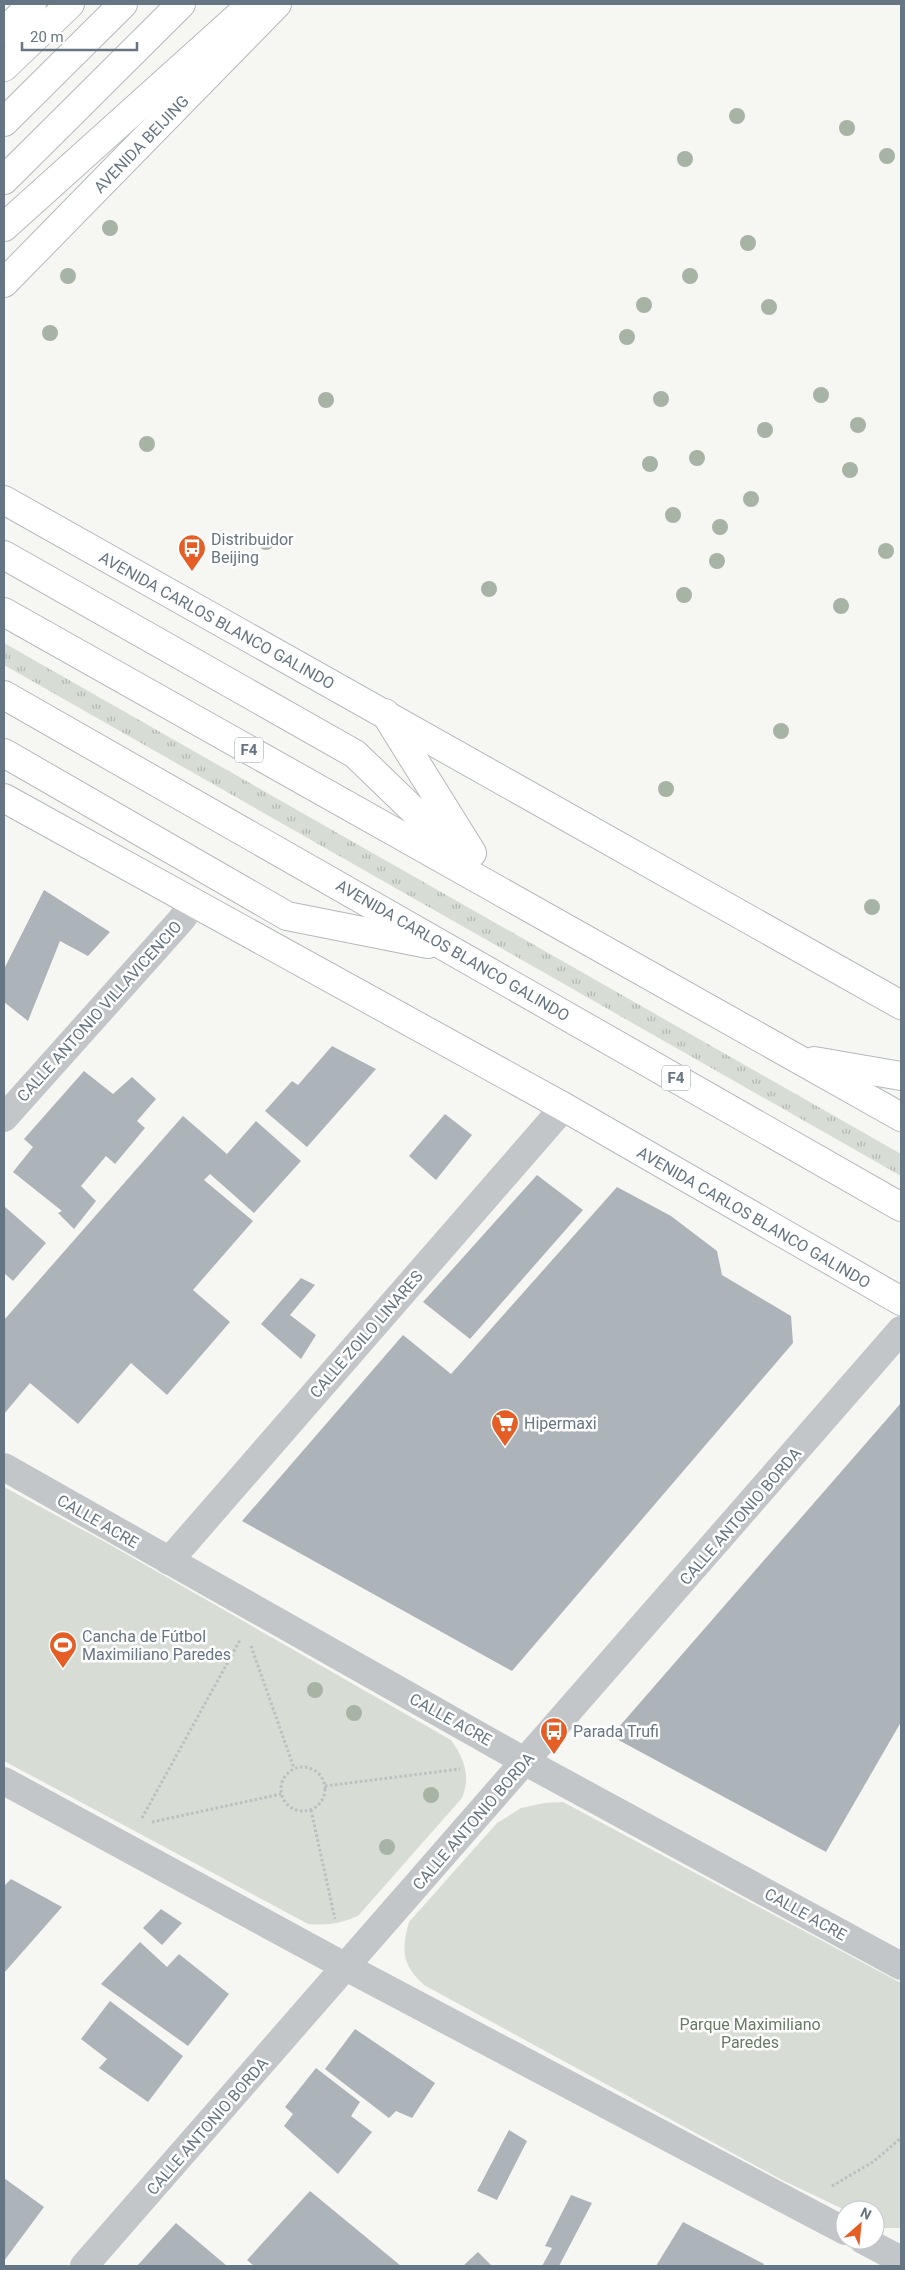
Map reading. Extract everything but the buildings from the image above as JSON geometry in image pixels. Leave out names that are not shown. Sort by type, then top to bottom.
[{"type":"main road","points":[[4,66],[70,4]]},
{"type":"main road","points":[[4,122],[123,4]]},
{"type":"main road","points":[[4,180],[181,4]]},
{"type":"main road","points":[[4,227],[252,4]]},
{"type":"main road","name":"AVENIDA BEIJING","points":[[4,283],[276,4]]},
{"type":"main road","points":[[4,32],[26,6]]},
{"type":"main road","name":"AVENIDA CARLOS BLANCO GALINDO","points":[[4,500],[901,1005]]},
{"type":"main road","points":[[6,556],[355,754],[494,888]]},
{"type":"main road","name":"F4","points":[[4,612],[901,1117]]},
{"type":"main road","name":"AVENIDA CARLOS BLANCO GALINDO","points":[[4,695],[901,1207]]},
{"type":"main road","points":[[385,713],[494,888]]},
{"type":"main road","points":[[4,753],[287,916],[452,949]]},
{"type":"main road","name":"AVENIDA CARLOS BLANCO GALINDO","points":[[4,798],[564,1107],[901,1301]]},
{"type":"main road","points":[[796,1058],[901,1076]]},
{"type":"street","name":"CALLE ANTONIO VILLAVICENCIO","points":[[4,1118],[194,902]]},
{"type":"street","name":"CALLE ZOILO LINARES","points":[[169,1561],[564,1107]]},
{"type":"street","name":"CALLE ANTONIO BORDA","points":[[84,2266],[526,1762],[901,1330]]},
{"type":"street","name":"CALLE ACRE","points":[[4,1467],[526,1762],[901,1966]]},
{"type":"street","points":[[4,1782],[346,1967],[835,2225]]},
{"type":"street","points":[[882,2250],[901,2260]]},
{"type":"path","points":[[248,1638],[294,1768]]},
{"type":"path","points":[[138,1824],[240,1639]]},
{"type":"path","points":[[308,1767],[314,1770],[319,1774],[325,1786],[322,1800],[311,1810],[303,1811],[289,1806],[281,1794],[284,1779],[294,1768],[308,1767]]},
{"type":"path","points":[[325,1786],[460,1769]]},
{"type":"path","points":[[147,1823],[281,1794]]},
{"type":"path","points":[[311,1810],[335,1919]]},
{"type":"path","points":[[830,2186],[873,2162],[901,2138]]},
{"type":"green space","points":[[4,643],[901,1154],[901,1176],[4,665]]},
{"type":"green space","points":[[4,1487],[107,1543],[451,1740],[463,1760],[465,1768],[466,1782],[462,1798],[358,1916],[334,1923],[308,1924],[4,1761]]},
{"type":"green space","name":"Parque Maximiliano Paredes","points":[[563,1802],[901,1983],[901,2228],[885,2228],[885,2200],[835,2200],[835,2205],[782,2180],[424,1985],[411,1971],[407,1964],[404,1949],[409,1922],[497,1823],[521,1808],[544,1803]]},
{"type":"place","name":"Distribuidor Beijing","points":[[192,572]]},
{"type":"place","name":"Hipermaxi","points":[[505,1447]]},
{"type":"place","name":"Cancha de Fútbol Maximiliano Paredes","points":[[63,1669]]},
{"type":"place","name":"Parada Trufi","points":[[554,1755]]}]
